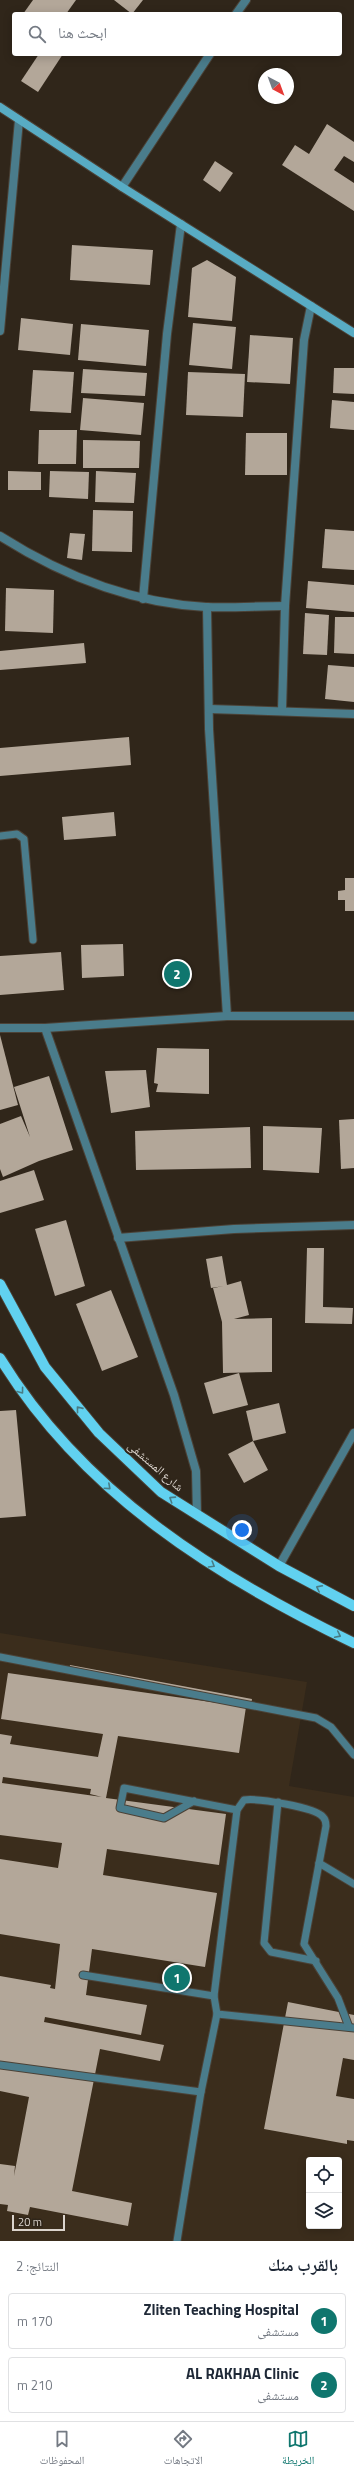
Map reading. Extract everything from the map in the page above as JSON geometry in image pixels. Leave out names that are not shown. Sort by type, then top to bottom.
[{"type":"main road","name":"شارع المستشفى","points":[[0,1284],[45,1367],[99,1433],[162,1492],[196,1515],[279,1566],[354,1606]]},
{"type":"main road","points":[[0,1358],[19,1389],[75,1457],[133,1510],[196,1556],[298,1616],[354,1643]]},
{"type":"street","points":[[237,12],[246,0]]},
{"type":"street","points":[[122,187],[209,56]]},
{"type":"street","points":[[0,106],[122,187],[354,333]]},
{"type":"street","points":[[0,331],[0,316],[20,120]]},
{"type":"street","points":[[143,599],[167,334],[181,224]]},
{"type":"street","points":[[282,710],[285,606],[304,340],[311,306]]},
{"type":"street","points":[[0,536],[47,565],[88,582],[143,599],[207,607],[285,606]]},
{"type":"street","points":[[207,607],[209,709],[227,1016]]},
{"type":"street","points":[[209,709],[282,710],[354,714]]},
{"type":"street","points":[[0,1028],[45,1028],[227,1016],[354,1016]]},
{"type":"street","points":[[45,1028],[118,1238],[143,1304],[191,1449],[196,1471],[196,1515]]},
{"type":"street","points":[[118,1238],[256,1228],[354,1225]]},
{"type":"street","points":[[279,1566],[353,1437]]},
{"type":"lane","points":[[0,836],[17,834],[24,839],[34,940]]},
{"type":"lane","points":[[0,1657],[316,1718],[331,1727],[354,1755]]},
{"type":"lane","points":[[194,1801],[164,1818],[120,1808],[124,1788],[194,1801],[237,1810]]},
{"type":"lane","points":[[176,2241],[201,2092],[217,2014],[214,1996],[237,1810],[244,1800],[278,1802],[316,1813],[323,1817],[326,1826],[304,1944],[338,1998],[351,2027],[217,2014]]},
{"type":"lane","points":[[278,1802],[264,1943],[271,1952],[316,1961]]},
{"type":"lane","points":[[319,1863],[354,1884]]},
{"type":"lane","points":[[83,1975],[214,1996]]},
{"type":"lane","points":[[0,2065],[201,2092]]},
{"type":"shaded area","points":[[0,1633],[307,1682],[289,1786],[354,1797],[354,2241],[0,2241]]},
{"type":"building","points":[[33,0],[76,0],[67,12],[24,12]]},
{"type":"building","points":[[114,0],[143,0],[134,12],[129,12]]},
{"type":"building","points":[[38,56],[62,56],[38,92],[21,81]]},
{"type":"building","points":[[327,124],[354,142],[354,162],[344,156],[334,170],[354,183],[354,211],[282,165],[295,145],[309,154]]},
{"type":"building","points":[[215,161],[233,173],[220,192],[203,180]]},
{"type":"building","points":[[72,245],[153,250],[150,285],[70,280]]},
{"type":"building","points":[[207,260],[236,277],[232,321],[188,317],[192,268]]},
{"type":"building","points":[[21,318],[73,324],[70,355],[18,350]]},
{"type":"building","points":[[193,323],[236,327],[232,369],[189,365]]},
{"type":"building","points":[[81,324],[149,330],[146,366],[78,360]]},
{"type":"building","points":[[250,335],[293,338],[290,384],[247,382]]},
{"type":"building","points":[[334,368],[354,368],[354,394],[333,393]]},
{"type":"building","points":[[83,369],[147,373],[145,396],[81,393]]},
{"type":"building","points":[[33,370],[74,372],[71,413],[30,411]]},
{"type":"building","points":[[188,372],[245,374],[243,417],[186,415]]},
{"type":"building","points":[[83,398],[144,403],[141,435],[80,430]]},
{"type":"building","points":[[332,400],[354,402],[354,430],[330,428]]},
{"type":"building","points":[[39,430],[77,430],[76,464],[38,464]]},
{"type":"building","points":[[246,433],[287,433],[287,475],[245,475]]},
{"type":"building","points":[[83,440],[140,441],[139,468],[83,468]]},
{"type":"building","points":[[8,471],[41,472],[41,490],[8,490]]},
{"type":"building","points":[[50,471],[89,472],[88,499],[49,497]]},
{"type":"building","points":[[96,471],[136,473],[134,503],[95,502]]},
{"type":"building","points":[[93,510],[133,511],[132,552],[92,551]]},
{"type":"building","points":[[325,529],[354,531],[354,570],[322,568]]},
{"type":"building","points":[[70,533],[85,534],[82,560],[67,558]]},
{"type":"building","points":[[308,581],[354,585],[354,612],[306,608]]},
{"type":"building","points":[[6,588],[54,590],[53,633],[5,631]]},
{"type":"building","points":[[305,613],[329,615],[327,655],[303,654]]},
{"type":"building","points":[[335,617],[354,617],[354,654],[334,653]]},
{"type":"building","points":[[84,643],[86,663],[0,670],[0,651]]},
{"type":"building","points":[[328,665],[354,667],[354,702],[325,699]]},
{"type":"building","points":[[129,737],[131,765],[0,776],[0,748]]},
{"type":"building","points":[[114,812],[116,836],[64,840],[62,817]]},
{"type":"building","points":[[345,878],[354,878],[354,911],[345,911],[345,900],[338,900],[338,891],[345,890]]},
{"type":"building","points":[[123,944],[124,976],[82,978],[81,945]]},
{"type":"building","points":[[61,952],[64,990],[0,995],[0,956]]},
{"type":"building","points":[[0,1035],[18,1105],[0,1110]]},
{"type":"building","points":[[157,1048],[209,1049],[209,1094],[156,1092],[158,1084],[154,1083]]},
{"type":"building","points":[[146,1070],[150,1107],[111,1113],[105,1071]]},
{"type":"building","points":[[49,1076],[73,1150],[39,1161],[3,1177],[0,1169],[0,1124],[21,1116],[30,1137],[14,1087]]},
{"type":"building","points":[[354,1119],[354,1168],[341,1169],[339,1120]]},
{"type":"building","points":[[263,1126],[322,1128],[319,1173],[263,1170]]},
{"type":"building","points":[[250,1127],[251,1168],[136,1170],[135,1131]]},
{"type":"building","points":[[34,1170],[44,1200],[0,1213],[0,1181]]},
{"type":"building","points":[[66,1220],[85,1286],[55,1296],[35,1229]]},
{"type":"building","points":[[307,1248],[324,1248],[323,1307],[353,1308],[352,1324],[305,1323]]},
{"type":"building","points":[[222,1256],[227,1285],[241,1281],[249,1315],[234,1319],[272,1318],[272,1372],[223,1373],[222,1322],[213,1288],[224,1286],[211,1288],[206,1259]]},
{"type":"building","points":[[111,1290],[138,1357],[102,1371],[76,1304]]},
{"type":"building","points":[[239,1373],[248,1405],[213,1414],[204,1383]]},
{"type":"building","points":[[279,1403],[286,1433],[253,1441],[246,1411]]},
{"type":"building","points":[[16,1410],[26,1516],[0,1518],[0,1411]]},
{"type":"building","points":[[253,1441],[268,1470],[244,1483],[228,1454]]},
{"type":"building","points":[[70,1665],[252,1699],[251,1705],[69,1671]]},
{"type":"building","points":[[8,1673],[246,1707],[239,1753],[118,1736],[106,1798],[226,1814],[219,1865],[107,1849],[103,1875],[217,1893],[205,1967],[92,1949],[86,1995],[147,2005],[141,2035],[45,2017],[44,2022],[164,2045],[160,2061],[100,2049],[72,2191],[132,2203],[128,2226],[30,2207],[28,2215],[7,2211],[8,2205],[0,2204],[0,2164],[15,2166],[14,2176],[29,2097],[0,2091],[0,1976],[51,1985],[50,1988],[55,1989],[60,1944],[0,1934],[0,1859],[58,1868],[62,1843],[0,1835],[0,1734],[12,1736],[10,1744],[98,1757],[103,1734],[1,1719]],"holes":[[[3,1777],[91,1789],[90,1794],[102,1797],[2,1783]]]},
{"type":"building","points":[[288,2002],[354,2015],[354,2060],[343,2058],[336,2096],[354,2099],[354,2141],[347,2140],[347,2144],[264,2129]]},
{"type":"place","name":"AL RAKHAA Clinic","points":[[177,974]]},
{"type":"place","name":"Zliten Teaching Hospital","points":[[177,1978]]}]
